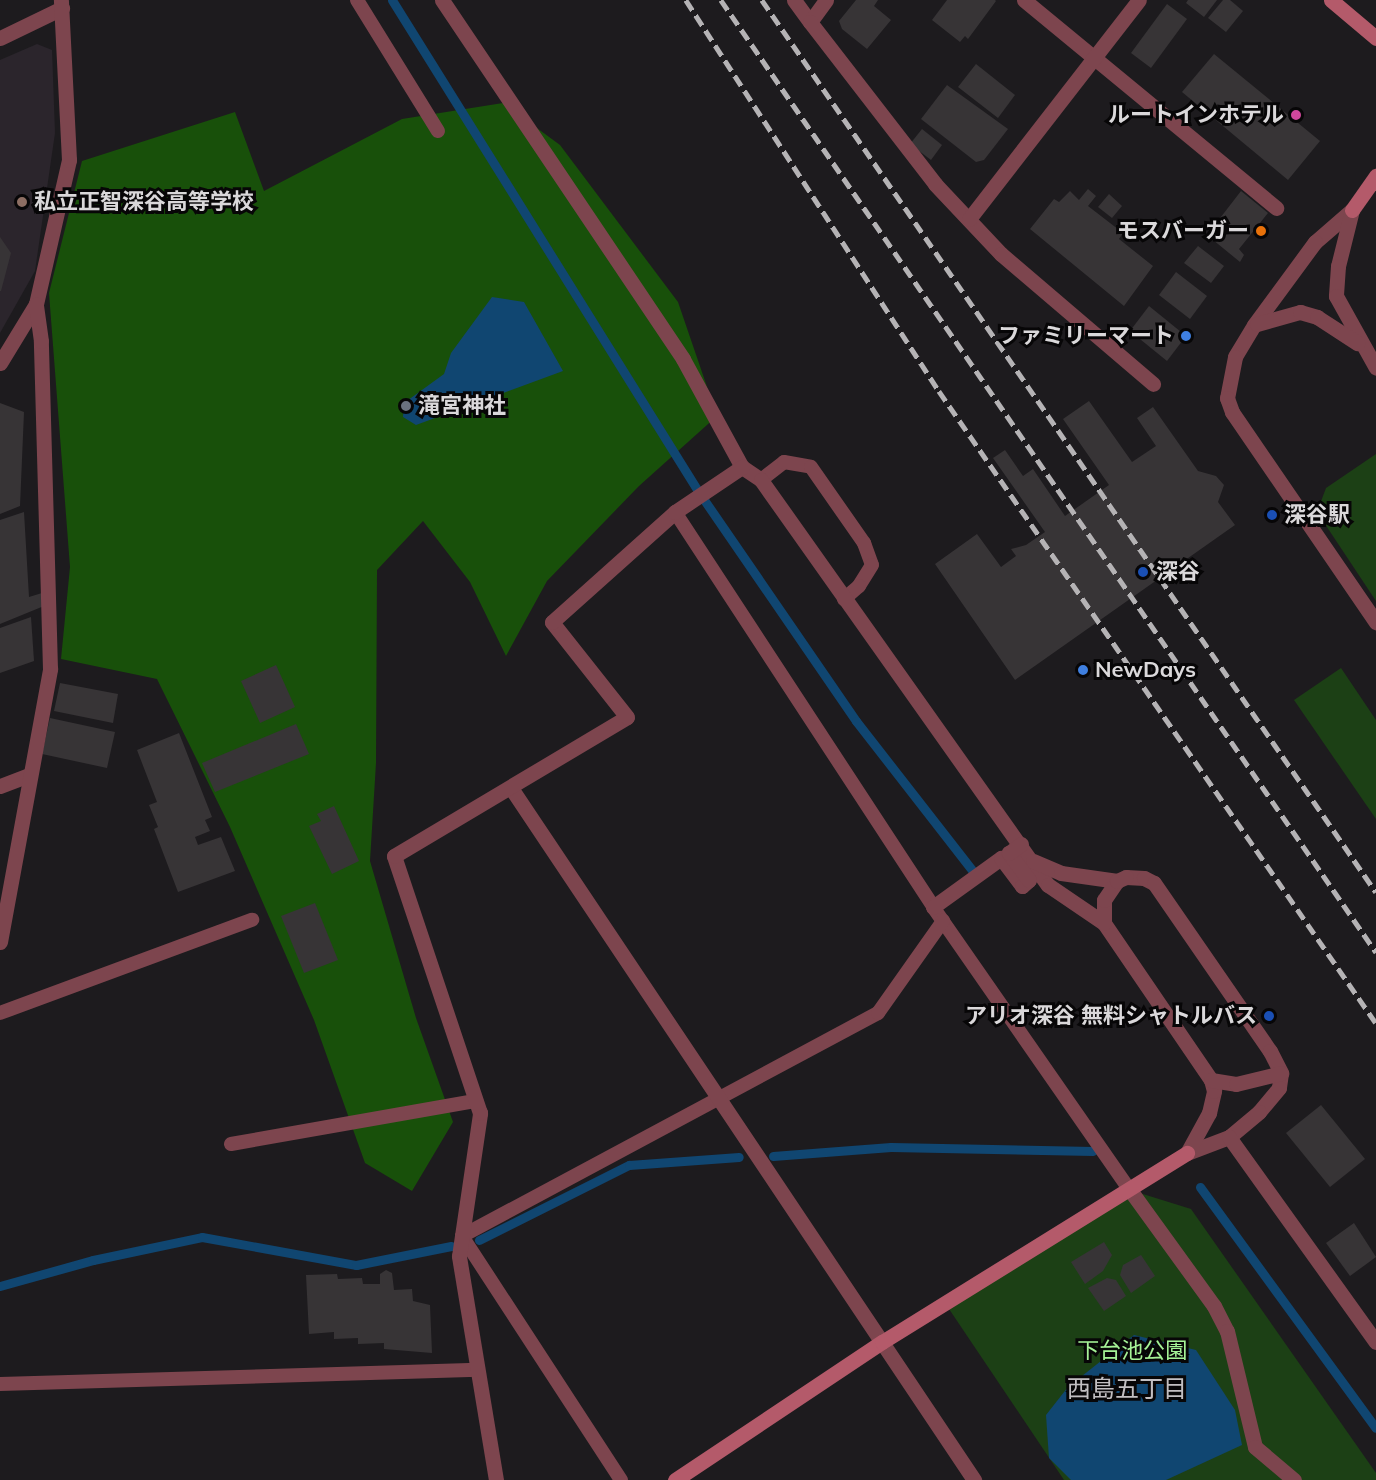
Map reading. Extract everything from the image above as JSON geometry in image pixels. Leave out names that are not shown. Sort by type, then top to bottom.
[{"type":"street","points":[[442,0],[683,359],[738,470],[761,480],[1048,885],[1104,923],[1211,1080],[1213,1101],[1187,1153]]},
{"type":"street","points":[[794,0],[935,184],[1001,254],[1153,384]]},
{"type":"street","points":[[810,22],[826,0]]},
{"type":"street","points":[[1024,0],[1276,208]]},
{"type":"street","points":[[969,219],[1139,0]]},
{"type":"street","points":[[1331,0],[1376,38]]},
{"type":"street","points":[[0,38],[61,4],[69,160],[36,304],[0,363]]},
{"type":"street","points":[[1376,176],[1352,210],[1315,242],[1254,325],[1235,357],[1229,378],[1227,398],[1232,412],[1376,622]]},
{"type":"street","points":[[1352,210],[1336,287],[1339,305],[1376,368]]},
{"type":"street","points":[[0,942],[50,669],[41,341],[36,304]]},
{"type":"street","points":[[1254,325],[1273,316],[1300,312],[1317,317],[1360,344]]},
{"type":"street","points":[[496,1480],[459,1256],[480,1113],[394,856],[627,717],[552,622],[675,512],[738,470]]},
{"type":"street","points":[[0,786],[29,775]]},
{"type":"street","points":[[511,788],[974,1480]]},
{"type":"street","points":[[933,907],[1001,858],[1022,885],[1029,880],[1009,853],[1021,844]]},
{"type":"street","points":[[675,1480],[882,1342],[1187,1153],[1222,1140],[1271,1101],[1279,1088],[1281,1073],[1270,1051],[1154,883],[1135,876],[1117,881],[1061,873],[1033,861]]},
{"type":"street","points":[[1104,923],[1104,900],[1117,881]]},
{"type":"street","points":[[1211,1080],[1236,1084],[1281,1073]]},
{"type":"street","points":[[1222,1140],[1376,1342]]},
{"type":"street","points":[[1130,1190],[1214,1306],[1227,1331],[1255,1448],[1294,1480]]},
{"type":"lane","points":[[357,0],[438,131]]},
{"type":"lane","points":[[761,480],[784,462],[811,467],[864,543],[872,565],[859,586],[844,599]]},
{"type":"lane","points":[[675,512],[933,907],[1130,1190]]},
{"type":"lane","points":[[0,1013],[252,920]]},
{"type":"lane","points":[[621,1480],[462,1236],[878,1013],[943,921]]},
{"type":"lane","points":[[231,1144],[476,1101]]},
{"type":"lane","points":[[0,1384],[478,1370]]},
{"type":"shaded area","name":"私立正智深谷高等学校","points":[[37,44],[52,50],[55,133],[35,271],[0,333],[0,60]]},
{"type":"green space","points":[[503,103],[560,145],[678,302],[717,416],[639,486],[547,581],[506,656],[470,582],[423,521],[377,570],[376,763],[370,861],[416,1018],[453,1122],[412,1191],[365,1163],[314,1020],[230,827],[157,679],[61,659],[70,567],[49,293],[82,161],[235,112],[264,191],[402,119]]},
{"type":"green space","points":[[1376,454],[1376,601],[1317,512],[1326,488]]},
{"type":"green space","points":[[1341,668],[1376,720],[1376,819],[1294,700]]},
{"type":"green space","name":"下台池公園","points":[[1130,1190],[1191,1209],[1376,1473],[1376,1480],[1064,1480],[945,1303]]},
{"type":"water","points":[[492,297],[524,302],[563,371],[416,425],[403,417],[404,403],[444,374],[451,353]]},
{"type":"water","points":[[1134,1335],[1196,1350],[1235,1410],[1242,1445],[1166,1480],[1071,1480],[1049,1458],[1046,1415],[1068,1387]]},
{"type":"building","points":[[856,0],[878,0],[874,6],[891,20],[867,49],[842,29],[839,21]]},
{"type":"building","points":[[947,0],[996,1],[968,39],[965,36],[960,42],[932,20]]},
{"type":"building","points":[[1188,0],[1217,0],[1204,17],[1186,3]]},
{"type":"building","points":[[1223,0],[1230,0],[1243,11],[1226,32],[1208,18]]},
{"type":"building","points":[[1167,4],[1187,19],[1151,68],[1131,53]]},
{"type":"building","points":[[1214,54],[1320,141],[1288,180],[1182,92]]},
{"type":"building","points":[[976,64],[1015,95],[998,118],[958,87]]},
{"type":"building","points":[[947,85],[1008,129],[984,160],[976,162],[921,119]]},
{"type":"building","points":[[922,129],[942,145],[931,160],[910,144]]},
{"type":"building","points":[[1088,189],[1096,196],[1088,206],[1123,233],[1119,239],[1153,266],[1124,306],[1030,229],[1054,199],[1059,202],[1070,191],[1079,200]]},
{"type":"building","points":[[1241,191],[1268,213],[1239,249],[1244,255],[1240,262],[1207,235]]},
{"type":"building","points":[[1109,194],[1122,206],[1112,218],[1098,207]]},
{"type":"building","points":[[0,237],[11,253],[1,291],[0,291]]},
{"type":"building","points":[[1198,246],[1224,266],[1211,283],[1184,263]]},
{"type":"building","points":[[1176,272],[1207,296],[1190,319],[1159,295]]},
{"type":"building","points":[[1149,306],[1186,336],[1167,361],[1130,331]]},
{"type":"building","points":[[1089,401],[1132,462],[1156,446],[1137,418],[1153,407],[1198,471],[1216,476],[1224,485],[1218,502],[1235,525],[1015,680],[935,564],[977,534],[1001,567],[1016,556],[1011,549],[1026,545],[1045,532],[993,458],[1005,450],[1023,476],[1033,469],[1065,516],[1109,485],[1063,419]]},
{"type":"building","points":[[0,403],[24,412],[20,506],[0,514]]},
{"type":"building","points":[[24,512],[29,597],[42,593],[44,606],[0,624],[0,520]]},
{"type":"building","points":[[31,617],[34,661],[0,673],[0,628]]},
{"type":"building","points":[[276,665],[295,707],[260,723],[241,681]]},
{"type":"building","points":[[60,683],[118,694],[113,723],[54,711]]},
{"type":"building","points":[[50,718],[115,732],[107,768],[42,754]]},
{"type":"building","points":[[296,724],[309,754],[215,792],[202,763]]},
{"type":"building","points":[[179,733],[212,817],[205,820],[210,831],[195,837],[198,845],[221,837],[235,871],[178,892],[154,829],[158,827],[149,805],[157,802],[137,750]]},
{"type":"building","points":[[334,806],[359,861],[332,874],[309,826],[321,821],[317,814]]},
{"type":"building","points":[[315,903],[338,960],[304,973],[281,916]]},
{"type":"building","points":[[1321,1105],[1365,1159],[1330,1187],[1286,1133]]},
{"type":"building","points":[[1354,1223],[1376,1257],[1350,1276],[1326,1243]]},
{"type":"building","points":[[1104,1242],[1112,1255],[1103,1271],[1085,1284],[1071,1262]]},
{"type":"building","points":[[1141,1255],[1155,1276],[1131,1293],[1120,1275],[1123,1265]]},
{"type":"building","points":[[386,1270],[392,1273],[394,1290],[412,1289],[413,1301],[430,1305],[432,1353],[384,1349],[384,1343],[358,1344],[358,1338],[334,1339],[334,1332],[309,1334],[306,1275],[337,1274],[338,1279],[362,1278],[363,1284],[380,1284],[380,1274]]},
{"type":"building","points":[[1107,1278],[1116,1280],[1126,1296],[1104,1311],[1088,1288]]},
{"type":"waterway","points":[[392,0],[698,491],[856,721],[972,870]]},
{"type":"waterway","points":[[773,1156],[891,1147],[1093,1151]]},
{"type":"waterway","points":[[479,1240],[629,1165],[739,1157]]},
{"type":"waterway","points":[[1200,1187],[1376,1428]]},
{"type":"waterway","points":[[0,1286],[93,1260],[202,1237],[356,1265],[451,1246]]},
{"type":"railway","points":[[686,0],[939,391],[1376,1023]]},
{"type":"railway","points":[[721,0],[1376,952]]},
{"type":"railway","points":[[762,0],[1376,892]]},
{"type":"place","name":"ルートインホテル","points":[[1296,115]]},
{"type":"place","name":"私立正智深谷高等学校","points":[[22,202]]},
{"type":"place","name":"モスバーガー","points":[[1261,231]]},
{"type":"place","name":"ファミリーマート","points":[[1186,336]]},
{"type":"place","name":"滝宮神社","points":[[406,406]]},
{"type":"place","name":"深谷駅","points":[[1272,515]]},
{"type":"place","name":"深谷","points":[[1143,572]]},
{"type":"place","name":"NewDays","points":[[1083,670]]},
{"type":"place","name":"アリオ深谷 無料シャトルバス","points":[[1269,1016]]},
{"type":"district","name":"西島五丁目","points":[[1127,1389]]}]
